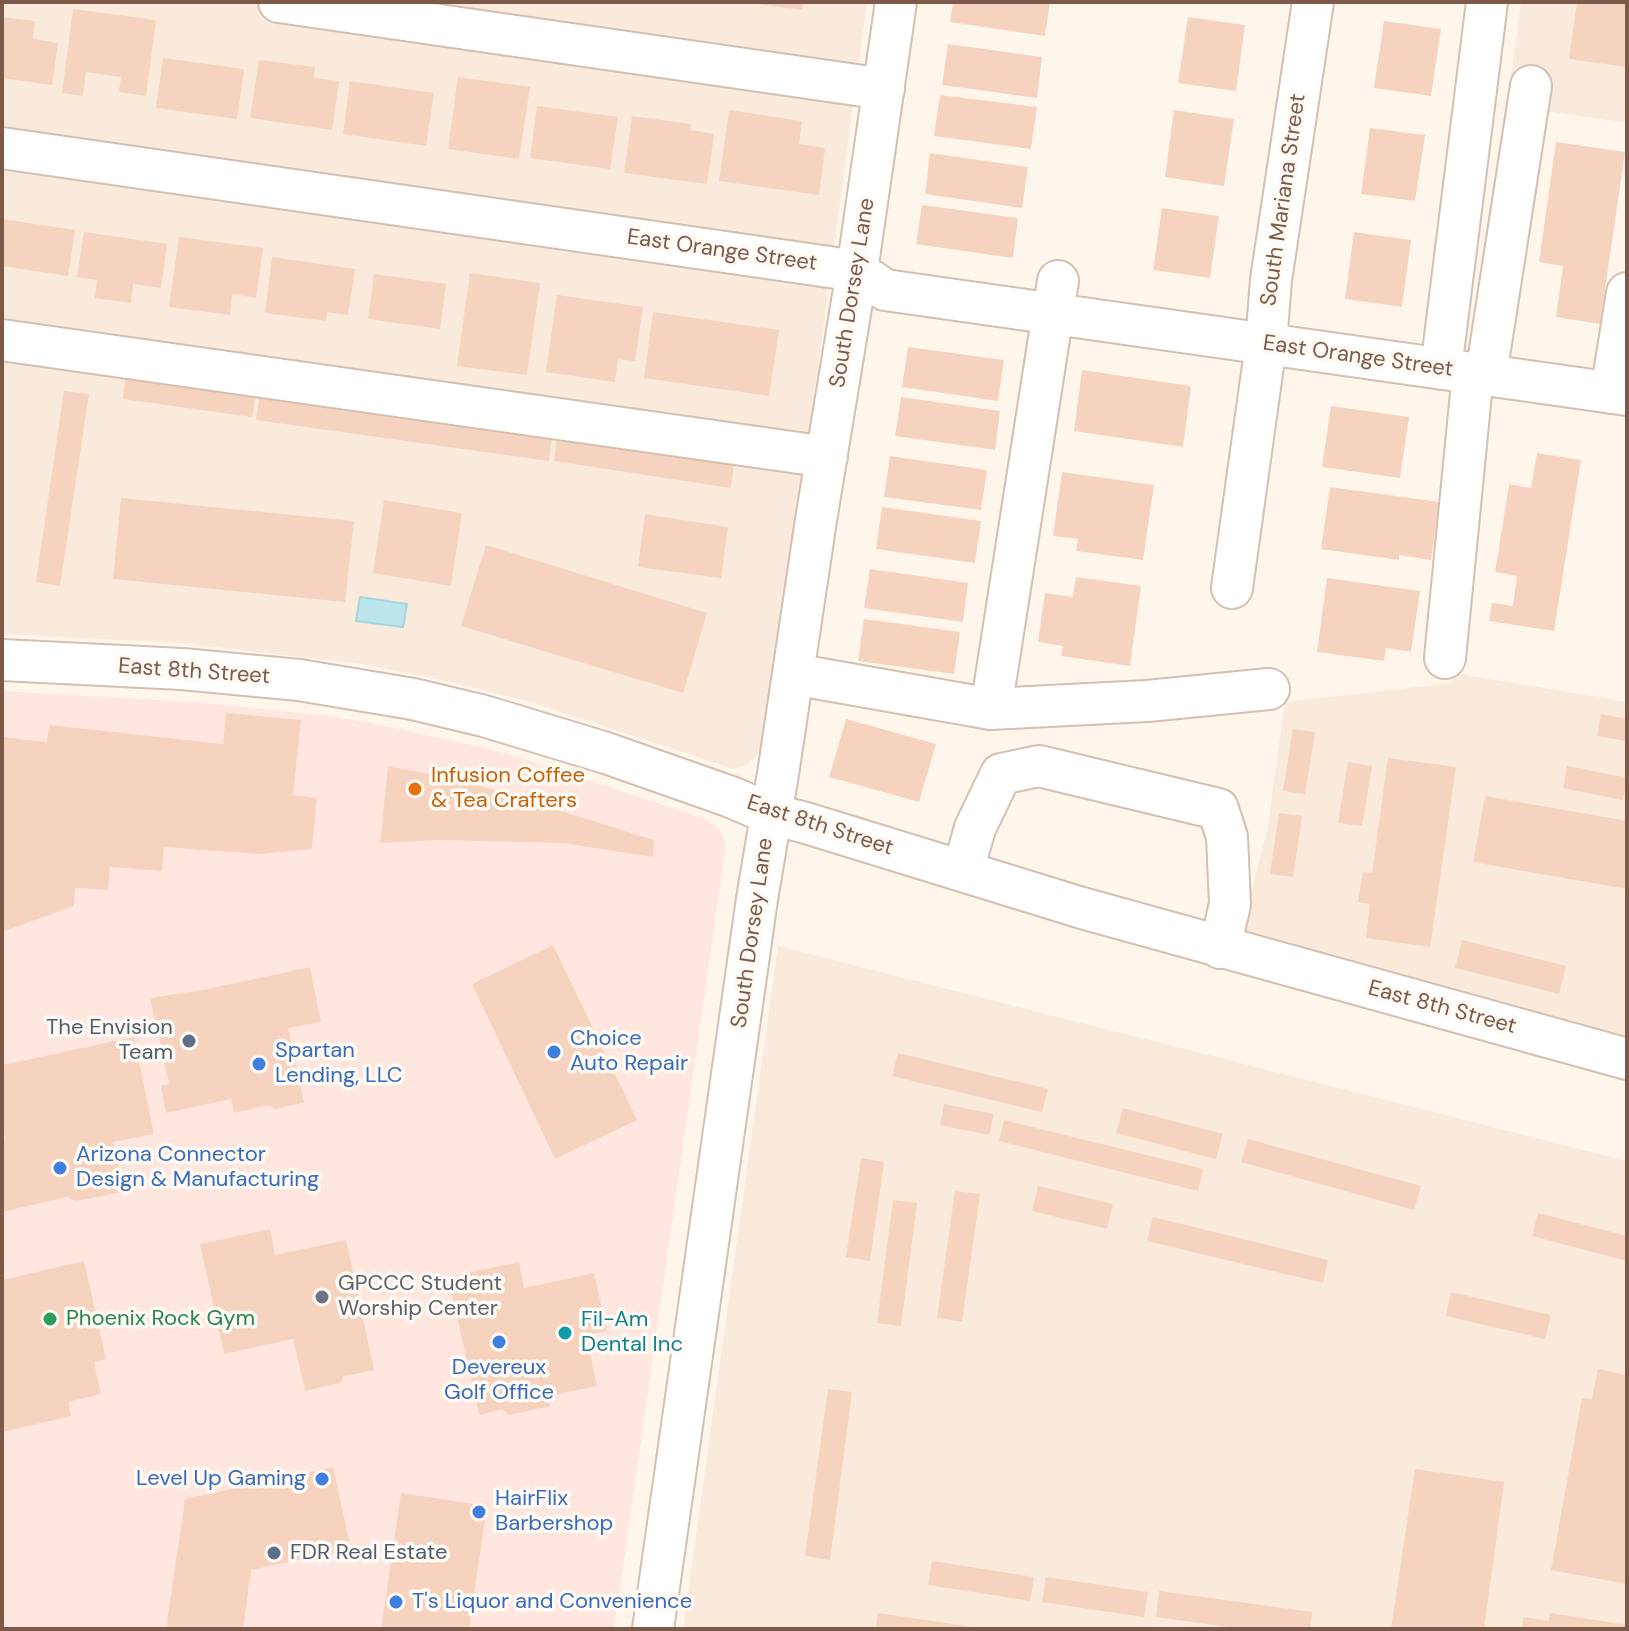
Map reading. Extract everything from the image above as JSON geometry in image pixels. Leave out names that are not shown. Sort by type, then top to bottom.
[{"type":"street","points":[[279,2],[884,89]]},
{"type":"street","name":"South Dorsey Lane","points":[[653,1629],[751,943],[857,271],[896,2]]},
{"type":"street","name":"South Mariana Street","points":[[1232,588],[1266,344],[1271,280],[1313,2]]},
{"type":"street","points":[[1445,658],[1466,373],[1487,2]]},
{"type":"street","points":[[1466,373],[1531,86]]},
{"type":"street","name":"East Orange Street","points":[[2,148],[857,271],[885,290],[1056,298],[1266,344],[1619,394]]},
{"type":"street","points":[[1619,394],[1627,293]]},
{"type":"street","points":[[991,709],[1056,298]]},
{"type":"street","points":[[2,340],[827,457]]},
{"type":"street","name":"East 8th Street","points":[[2,660],[182,669],[299,680],[413,699],[484,716],[606,753],[771,814],[1082,908],[1627,1059]]},
{"type":"street","points":[[793,674],[991,709],[1147,701],[1269,689]]},
{"type":"street","points":[[963,871],[975,828],[1001,774],[1039,766],[1218,809],[1227,837],[1230,904],[1220,948]]},
{"type":"shaded area","points":[[2,2],[867,2],[805,463],[762,745],[747,765],[734,769],[534,703],[362,664],[180,643],[2,634]]},
{"type":"shaded area","points":[[1521,2],[1627,2],[1627,123],[1507,105]]},
{"type":"shaded area","points":[[1454,673],[1627,702],[1627,1038],[1241,932],[1267,832],[1285,702],[1452,683]]},
{"type":"shaded area","points":[[2,691],[205,703],[370,723],[518,757],[708,820],[720,830],[725,850],[614,1629],[2,1629]]},
{"type":"shaded area","points":[[778,946],[1627,1161],[1627,1629],[683,1629]]},
{"type":"water","points":[[360,597],[407,604],[403,627],[356,621]]},
{"type":"building","points":[[758,2],[803,2],[802,10]]},
{"type":"building","points":[[953,2],[1050,2],[1045,36],[950,22]]},
{"type":"building","points":[[1577,2],[1627,2],[1627,67],[1569,59]]},
{"type":"building","points":[[73,9],[156,20],[146,96],[119,92],[121,77],[86,72],[83,96],[62,93]]},
{"type":"building","points":[[2,17],[35,21],[33,39],[58,43],[52,85],[2,78]]},
{"type":"building","points":[[1188,17],[1245,25],[1236,91],[1178,83]]},
{"type":"building","points":[[1384,21],[1441,29],[1431,96],[1374,88]]},
{"type":"building","points":[[948,44],[1042,57],[1037,98],[942,85]]},
{"type":"building","points":[[163,58],[244,69],[237,119],[156,108]]},
{"type":"building","points":[[259,60],[315,67],[314,78],[339,81],[332,130],[250,118]]},
{"type":"building","points":[[458,77],[530,87],[519,159],[448,149]]},
{"type":"building","points":[[350,81],[434,93],[426,146],[343,134]]},
{"type":"building","points":[[940,95],[1037,107],[1031,149],[934,136]]},
{"type":"building","points":[[537,106],[618,117],[610,169],[530,158]]},
{"type":"building","points":[[729,110],[802,121],[799,144],[825,148],[819,195],[719,181]]},
{"type":"building","points":[[1174,110],[1234,119],[1224,186],[1165,177]]},
{"type":"building","points":[[632,116],[691,124],[690,130],[714,134],[707,184],[624,173]]},
{"type":"building","points":[[1370,128],[1425,135],[1415,201],[1361,194]]},
{"type":"building","points":[[1556,142],[1625,152],[1600,324],[1556,317],[1563,266],[1539,262]]},
{"type":"building","points":[[930,153],[1028,167],[1022,208],[925,194]]},
{"type":"building","points":[[922,205],[1018,218],[1013,258],[916,244]]},
{"type":"building","points":[[1162,208],[1219,216],[1210,278],[1153,270]]},
{"type":"building","points":[[2,219],[75,230],[68,276],[2,266]]},
{"type":"building","points":[[84,232],[167,244],[161,288],[133,284],[131,303],[95,298],[97,280],[77,277]]},
{"type":"building","points":[[1354,232],[1411,240],[1402,307],[1345,299]]},
{"type":"building","points":[[179,237],[263,248],[256,298],[232,294],[230,315],[169,307]]},
{"type":"building","points":[[272,257],[355,269],[348,315],[327,312],[326,321],[265,313]]},
{"type":"building","points":[[470,273],[540,283],[527,375],[457,366]]},
{"type":"building","points":[[374,274],[446,284],[440,329],[368,319]]},
{"type":"building","points":[[557,295],[643,307],[635,361],[618,359],[615,382],[546,372]]},
{"type":"building","points":[[653,312],[779,330],[769,396],[644,378]]},
{"type":"building","points":[[908,347],[1004,360],[998,401],[902,387]]},
{"type":"building","points":[[1082,370],[1191,386],[1183,447],[1074,431]]},
{"type":"building","points":[[126,373],[256,392],[252,417],[123,399]]},
{"type":"building","points":[[64,391],[89,394],[60,586],[36,582]]},
{"type":"building","points":[[260,394],[552,434],[549,461],[256,420]]},
{"type":"building","points":[[901,397],[1000,411],[995,450],[895,436]]},
{"type":"building","points":[[1331,406],[1409,417],[1400,478],[1322,467]]},
{"type":"building","points":[[557,436],[734,462],[731,488],[554,461]]},
{"type":"building","points":[[1537,453],[1581,460],[1554,631],[1489,621],[1492,603],[1513,606],[1517,576],[1495,572],[1509,484],[1531,488]]},
{"type":"building","points":[[890,456],[987,470],[981,510],[884,497]]},
{"type":"building","points":[[1062,472],[1154,485],[1143,560],[1076,551],[1078,539],[1053,536]]},
{"type":"building","points":[[1330,487],[1439,502],[1431,560],[1399,555],[1399,560],[1321,549]]},
{"type":"building","points":[[121,498],[354,521],[345,602],[113,579]]},
{"type":"building","points":[[384,500],[462,513],[451,586],[373,573]]},
{"type":"building","points":[[882,507],[981,521],[975,563],[876,549]]},
{"type":"building","points":[[645,514],[728,527],[721,578],[638,567]]},
{"type":"building","points":[[486,545],[707,613],[683,693],[461,626]]},
{"type":"building","points":[[870,569],[968,583],[963,622],[864,608]]},
{"type":"building","points":[[1076,577],[1141,586],[1130,666],[1061,656],[1063,646],[1038,642],[1045,593],[1073,597]]},
{"type":"building","points":[[1327,578],[1420,591],[1411,652],[1386,648],[1384,661],[1317,652]]},
{"type":"building","points":[[864,619],[960,632],[954,674],[858,661]]},
{"type":"building","points":[[226,713],[301,720],[293,795],[317,798],[312,849],[260,854],[164,847],[162,871],[110,867],[108,890],[75,888],[74,906],[2,932],[2,737],[47,742],[49,725],[223,744]]},
{"type":"building","points":[[1601,714],[1627,719],[1627,741],[1597,736]]},
{"type":"building","points":[[846,719],[936,744],[919,802],[829,777]]},
{"type":"building","points":[[1293,729],[1315,732],[1305,794],[1283,791]]},
{"type":"building","points":[[1388,758],[1456,767],[1430,947],[1366,938],[1370,904],[1358,902],[1363,872],[1372,873]]},
{"type":"building","points":[[1348,762],[1372,766],[1362,826],[1338,823]]},
{"type":"building","points":[[388,766],[465,781],[654,840],[653,857],[563,843],[437,840],[380,843]]},
{"type":"building","points":[[1567,766],[1627,778],[1623,800],[1563,788]]},
{"type":"building","points":[[1485,796],[1627,821],[1627,889],[1473,862]]},
{"type":"building","points":[[1279,813],[1302,816],[1293,877],[1270,874]]},
{"type":"building","points":[[1462,940],[1566,966],[1559,994],[1455,968]]},
{"type":"building","name":"Choice Auto Repair","points":[[553,945],[637,1120],[555,1159],[472,984]]},
{"type":"building","name":"Spartan Lending, LLC","points":[[310,967],[321,1022],[288,1028],[304,1103],[275,1109],[268,1105],[234,1113],[231,1099],[166,1113],[161,1086],[169,1084],[150,998]]},
{"type":"building","points":[[134,1037],[154,1134],[113,1142],[124,1192],[76,1201],[67,1197],[2,1212],[2,1139],[5,1139],[2,1065]]},
{"type":"building","points":[[898,1053],[1048,1089],[1042,1112],[892,1076]]},
{"type":"building","points":[[944,1104],[994,1114],[989,1135],[940,1125]]},
{"type":"building","points":[[1123,1108],[1223,1134],[1216,1159],[1116,1133]]},
{"type":"building","points":[[1004,1120],[1203,1169],[1198,1191],[999,1141]]},
{"type":"building","points":[[1248,1139],[1421,1186],[1414,1210],[1241,1162]]},
{"type":"building","points":[[861,1158],[884,1162],[870,1261],[846,1257]]},
{"type":"building","points":[[1038,1186],[1113,1204],[1107,1229],[1032,1211]]},
{"type":"building","points":[[955,1191],[980,1194],[962,1322],[937,1318]]},
{"type":"building","points":[[893,1200],[917,1203],[901,1326],[877,1323]]},
{"type":"building","points":[[1538,1213],[1627,1236],[1627,1261],[1532,1236]]},
{"type":"building","points":[[1153,1217],[1328,1260],[1323,1283],[1147,1241]]},
{"type":"building","points":[[270,1229],[275,1255],[346,1240],[374,1370],[344,1376],[340,1383],[305,1391],[293,1339],[224,1354],[200,1244]]},
{"type":"building","name":"Phoenix Rock Gym","points":[[84,1261],[106,1359],[94,1362],[101,1394],[68,1402],[71,1416],[2,1432],[2,1280]]},
{"type":"building","name":"Devereux Golf Office","points":[[519,1262],[524,1288],[594,1273],[607,1331],[586,1335],[597,1386],[548,1396],[551,1406],[509,1415],[502,1409],[479,1415],[448,1277]]},
{"type":"building","points":[[1451,1292],[1551,1315],[1545,1339],[1446,1316]]},
{"type":"building","points":[[1598,1369],[1627,1375],[1627,1584],[1551,1570],[1582,1398],[1592,1399]]},
{"type":"building","points":[[828,1389],[852,1392],[830,1560],[805,1556]]},
{"type":"building","points":[[333,1467],[351,1549],[251,1570],[243,1629],[166,1629],[185,1499]]},
{"type":"building","points":[[1415,1469],[1504,1482],[1484,1629],[1391,1629]]},
{"type":"building","points":[[401,1493],[487,1506],[469,1629],[381,1629]]},
{"type":"building","points":[[932,1561],[1034,1577],[1030,1601],[928,1585]]},
{"type":"building","points":[[1046,1577],[1148,1592],[1144,1617],[1042,1602]]},
{"type":"building","points":[[1159,1591],[1312,1612],[1310,1629],[1243,1629],[1156,1617]]},
{"type":"building","points":[[878,1613],[973,1627],[973,1629],[876,1629]]},
{"type":"building","points":[[1550,1613],[1627,1625],[1627,1629],[1522,1629],[1523,1617],[1549,1621]]},
{"type":"place","name":"Infusion Coffee & Tea Crafters","points":[[415,789]]},
{"type":"place","name":"The Envision Team","points":[[189,1041]]},
{"type":"place","name":"Choice Auto Repair","points":[[554,1052]]},
{"type":"place","name":"Spartan Lending, LLC","points":[[259,1064]]},
{"type":"place","name":"Arizona Connector Design & Manufacturing","points":[[60,1168]]},
{"type":"place","name":"GPCCC Student Worship Center","points":[[322,1297]]},
{"type":"place","name":"Phoenix Rock Gym","points":[[50,1319]]},
{"type":"place","name":"Fil-Am Dental Inc","points":[[565,1333]]},
{"type":"place","name":"Devereux Golf Office","points":[[499,1342]]},
{"type":"place","name":"Level Up Gaming","points":[[322,1479]]},
{"type":"place","name":"HairFlix Barbershop","points":[[479,1512]]},
{"type":"place","name":"FDR Real Estate","points":[[274,1553]]},
{"type":"place","name":"T's Liquor and Convenience","points":[[396,1602]]}]
